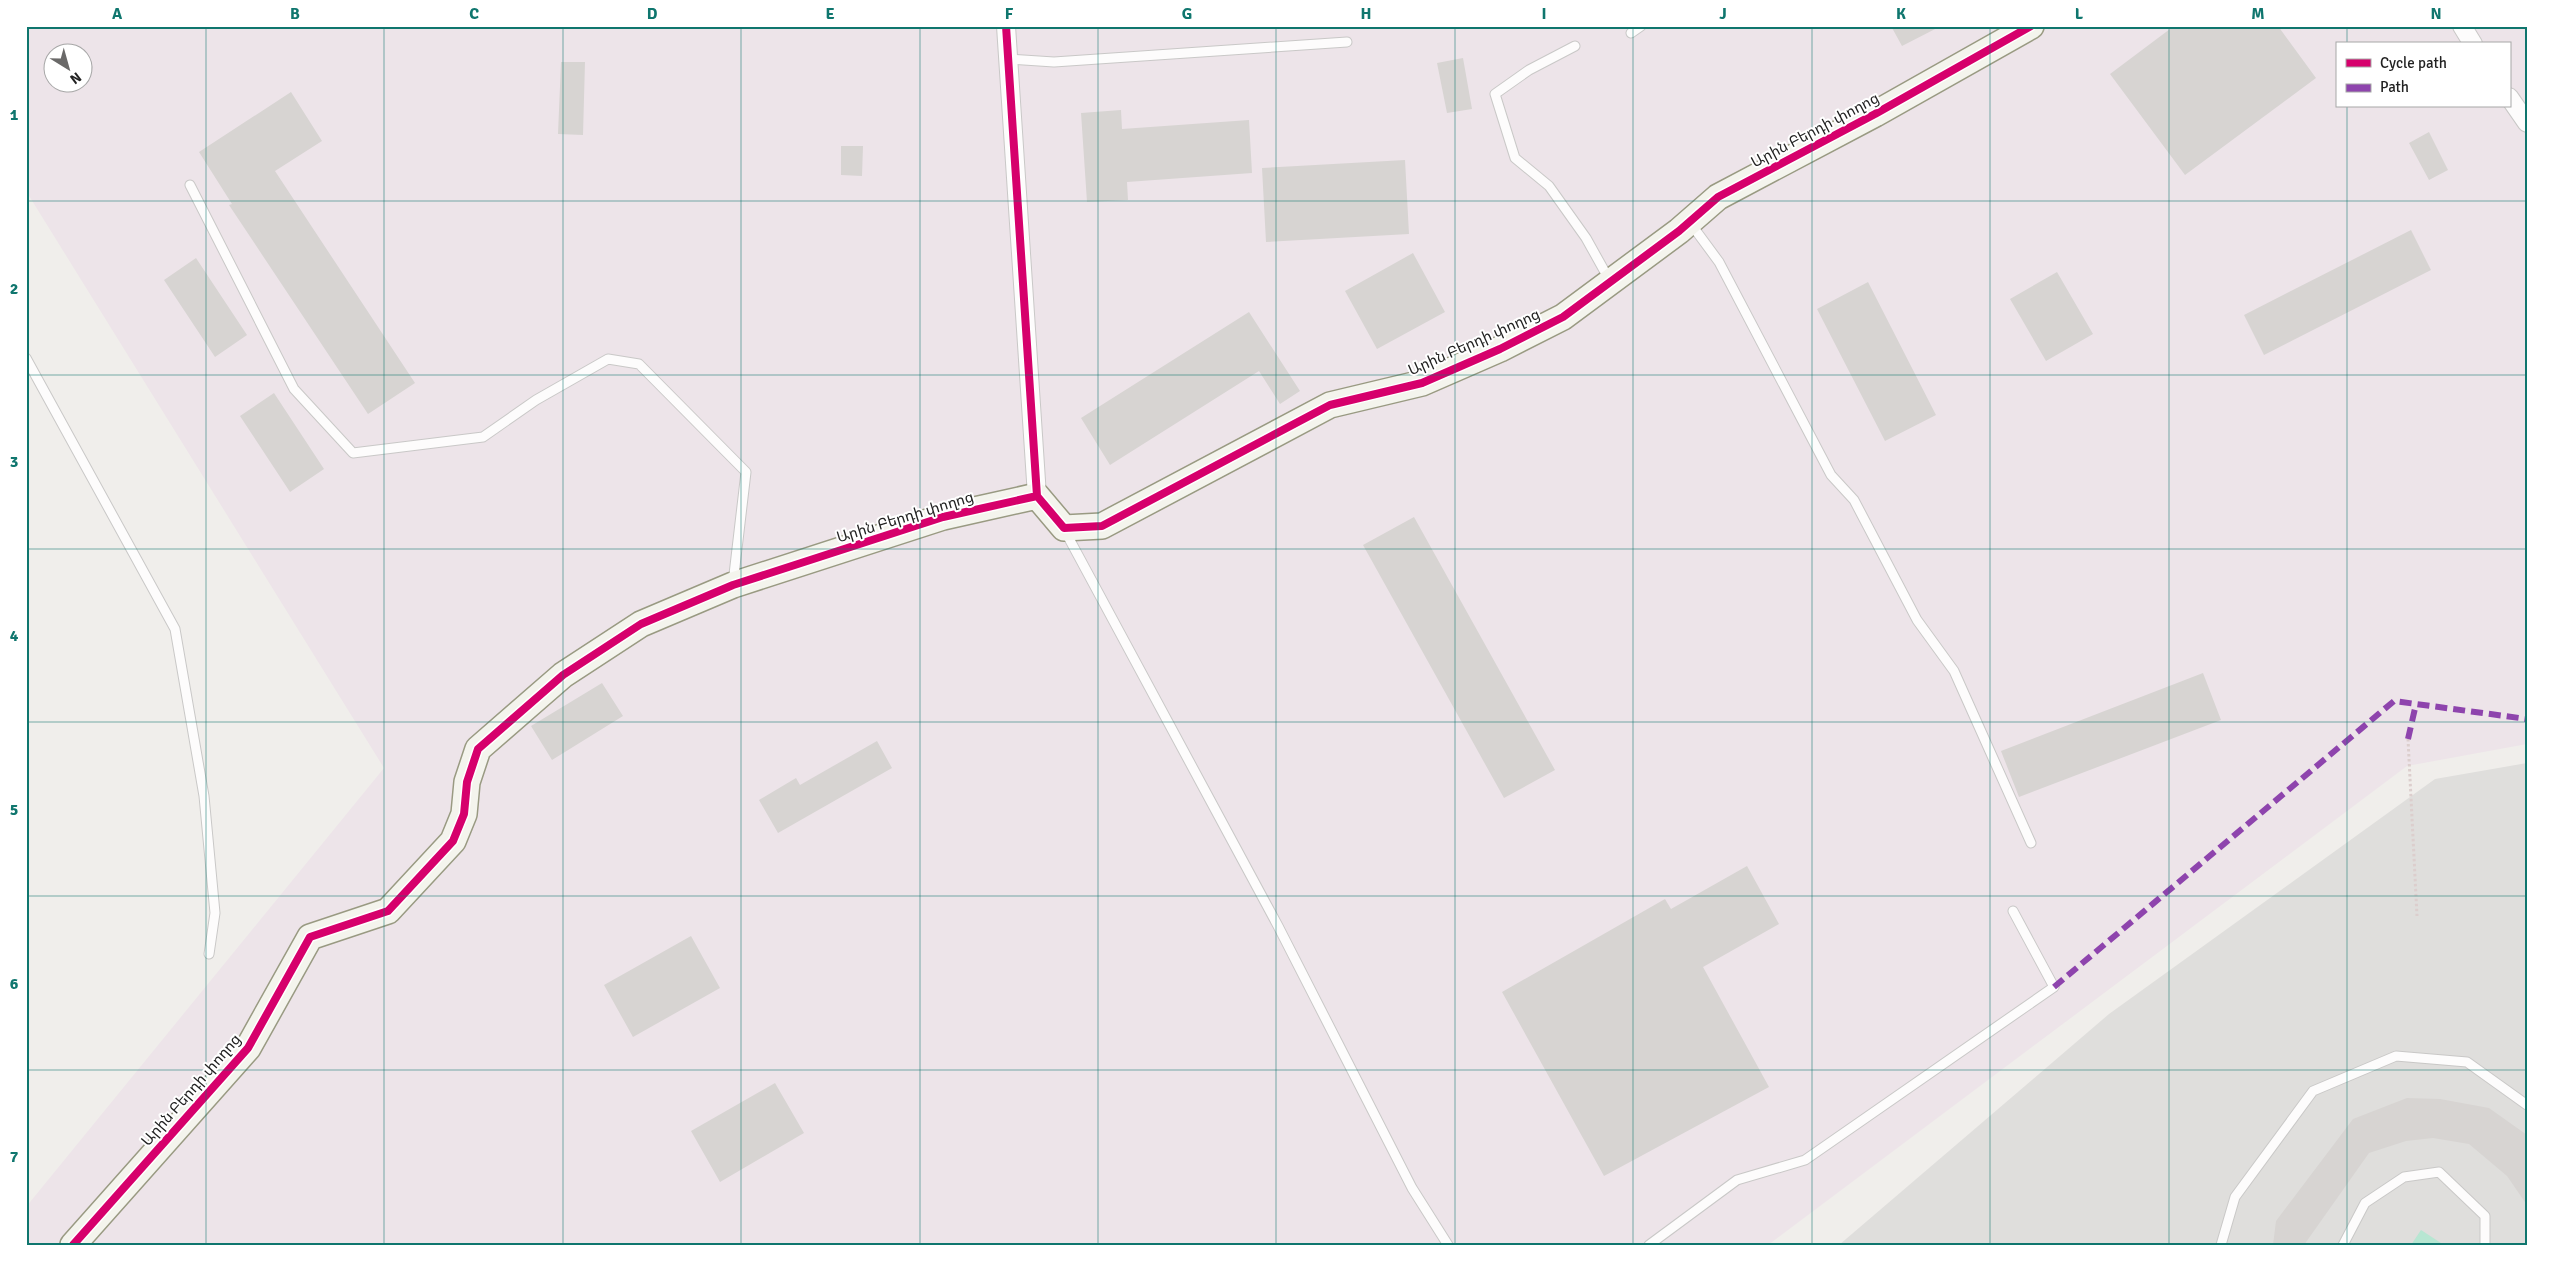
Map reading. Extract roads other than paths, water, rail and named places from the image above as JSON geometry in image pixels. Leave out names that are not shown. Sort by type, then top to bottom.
[{"type":"street","points":[[1006,26],[1037,496],[1064,528]]},
{"type":"street","name":"Արին Բերդի փողոց","points":[[1064,528],[1102,526],[1330,405],[1422,383],[1500,349],[1563,317],[1689,222],[1718,197],[1875,114],[2031,26]]},
{"type":"street","points":[[2462,26],[2472,42]]},
{"type":"street","points":[[2510,98],[2527,123]]},
{"type":"street","name":"Արին Բերդի փողոց","points":[[73,1245],[248,1048],[310,937],[388,911],[453,841],[464,814],[467,782],[478,749],[563,675],[641,624],[733,585],[944,518],[1037,496]]},
{"type":"lane","points":[[1631,33],[1641,26]]},
{"type":"lane","points":[[1008,59],[1054,62],[1348,42]]},
{"type":"lane","points":[[1575,46],[1529,70],[1495,94],[1515,158],[1549,186],[1586,238],[1611,281]]},
{"type":"lane","points":[[190,185],[294,389],[353,453],[483,437],[536,400],[608,359],[639,364],[746,472],[733,585]]},
{"type":"lane","points":[[1689,222],[1719,262],[1831,475],[1854,500],[1917,620],[1954,671],[2031,843]]},
{"type":"lane","points":[[26,358],[176,628],[204,796],[215,913],[209,954]]},
{"type":"lane","points":[[1064,528],[1278,926],[1412,1188],[1448,1245]]},
{"type":"lane","points":[[1649,1245],[1737,1180],[1805,1160],[2054,987],[2013,911]]},
{"type":"lane","points":[[2221,1245],[2235,1197],[2313,1091],[2396,1056],[2467,1062],[2527,1104]]},
{"type":"lane","points":[[2343,1245],[2366,1203],[2404,1177],[2439,1172],[2485,1216],[2486,1245]]}]
